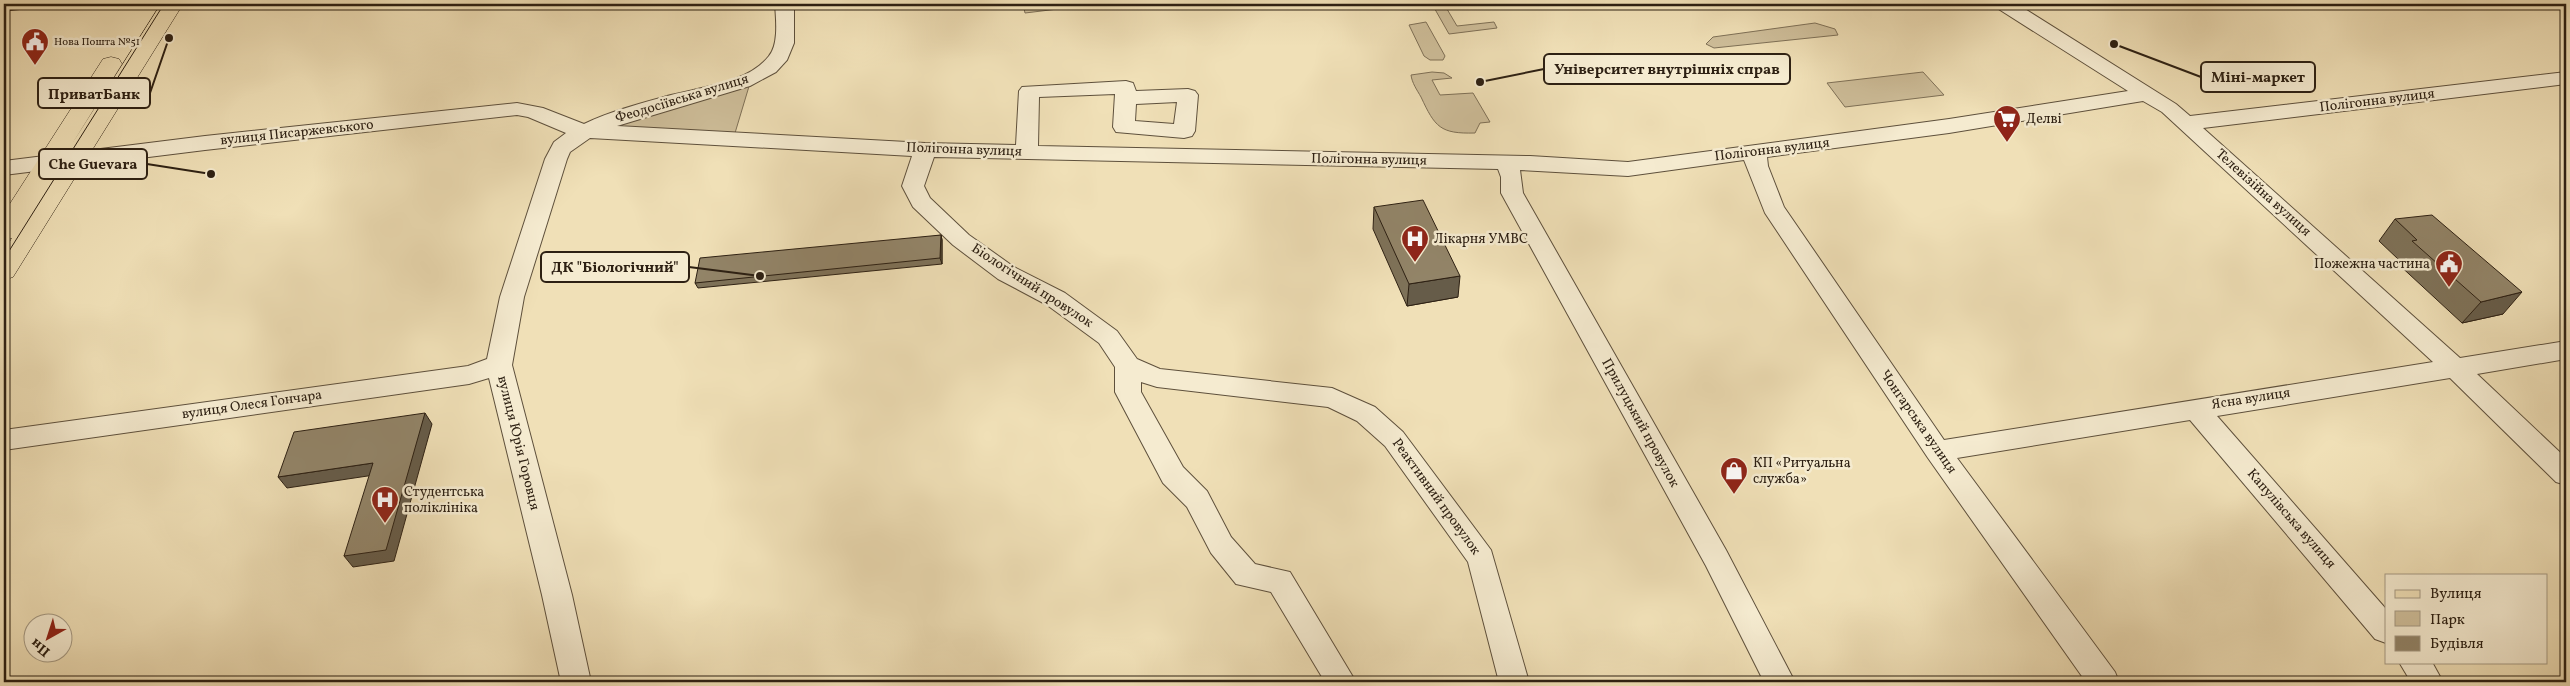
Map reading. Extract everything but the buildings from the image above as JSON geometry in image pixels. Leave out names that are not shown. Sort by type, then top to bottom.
[{"type":"main road","points":[[4,232],[150,4]]},
{"type":"main road","points":[[4,270],[172,4]]},
{"type":"street","name":"Феодосіївська вулиця","points":[[585,132],[614,120],[743,82],[762,73],[778,58],[786,46],[785,4]]},
{"type":"street","name":"Телевізійна вулиця","points":[[2004,4],[2170,108],[2454,367],[2566,474]]},
{"type":"street","name":"Полігонна вулиця","points":[[2187,124],[2566,78]]},
{"type":"street","points":[[1027,152],[1028,91],[1126,86],[1125,98]]},
{"type":"street","name":"Полігонна вулиця","points":[[585,132],[925,150],[1507,163],[1628,169],[1949,126],[2147,94]]},
{"type":"street","name":"вулиця Писаржевського","points":[[4,168],[204,143],[517,109],[533,110],[570,129],[585,132]]},
{"type":"street","name":"вулиця Юрія Горовця","points":[[576,682],[557,595],[499,366],[502,337],[561,148],[585,132]]},
{"type":"street","name":"Біологічний провулок","points":[[925,150],[913,186],[921,202],[961,240],[1006,273],[1056,300],[1108,337],[1128,366]]},
{"type":"street","name":"Чонгарська вулиця","points":[[1759,152],[1755,160],[1759,175],[1769,190],[1772,208],[1937,451],[2104,682]]},
{"type":"street","name":"Прилуцький провулок","points":[[1507,163],[1512,177],[1512,193],[1711,550],[1780,682]]},
{"type":"street","name":"Ясна вулиця","points":[[1937,451],[2195,408],[2566,350]]},
{"type":"street","name":"вулиця Олеся Гончара","points":[[4,440],[469,375],[499,366]]},
{"type":"street","points":[[1128,366],[1128,392],[1173,475],[1197,499],[1222,545],[1246,575],[1280,581],[1342,682]]},
{"type":"street","name":"Реактивний провулок","points":[[1128,366],[1156,378],[1332,398],[1366,414],[1394,439],[1481,558],[1514,682]]},
{"type":"street","name":"Капулівська вулиця","points":[[2195,408],[2385,629]]},
{"type":"street","points":[[2415,664],[2428,682]]},
{"type":"green space","points":[[1023,4],[1099,4],[1025,13]]},
{"type":"green space","points":[[1432,4],[1444,4],[1457,26],[1494,22],[1497,28],[1449,34]]},
{"type":"green space","points":[[1426,22],[1445,56],[1443,60],[1430,60],[1424,56],[1409,25]]},
{"type":"green space","points":[[1815,23],[1835,29],[1838,35],[1714,48],[1706,44],[1713,37]]},
{"type":"green space","points":[[1432,72],[1444,73],[1452,78],[1432,80],[1440,95],[1473,93],[1490,122],[1480,123],[1475,133],[1454,132],[1440,127],[1430,115],[1411,75]]},
{"type":"green space","points":[[1923,72],[1944,95],[1845,107],[1827,83]]},
{"type":"green space","points":[[750,83],[735,133],[607,128]]},
{"type":"tram line","points":[[4,259],[164,4]]},
{"type":"place","name":"ПриватБанк","points":[[169,38]]},
{"type":"place","name":"Міні-маркет","points":[[2114,44]]},
{"type":"place","name":"Нова Пошта №51","points":[[35,66]]},
{"type":"place","name":"Університет внутрішніх справ","points":[[1480,82]]},
{"type":"place","name":"Делві","points":[[2007,143]]},
{"type":"place","name":"Che Guevara","points":[[211,174]]},
{"type":"place","name":"Лікарня УМВС","points":[[1415,263]]},
{"type":"place","name":"ДК \"Біологічний\"","points":[[760,276]]},
{"type":"place","name":"Пожежна частина","points":[[2449,288]]},
{"type":"place","name":"КП «Ритуальна служба»","points":[[1734,495]]},
{"type":"place","name":"Студентська поліклініка","points":[[385,524]]}]
